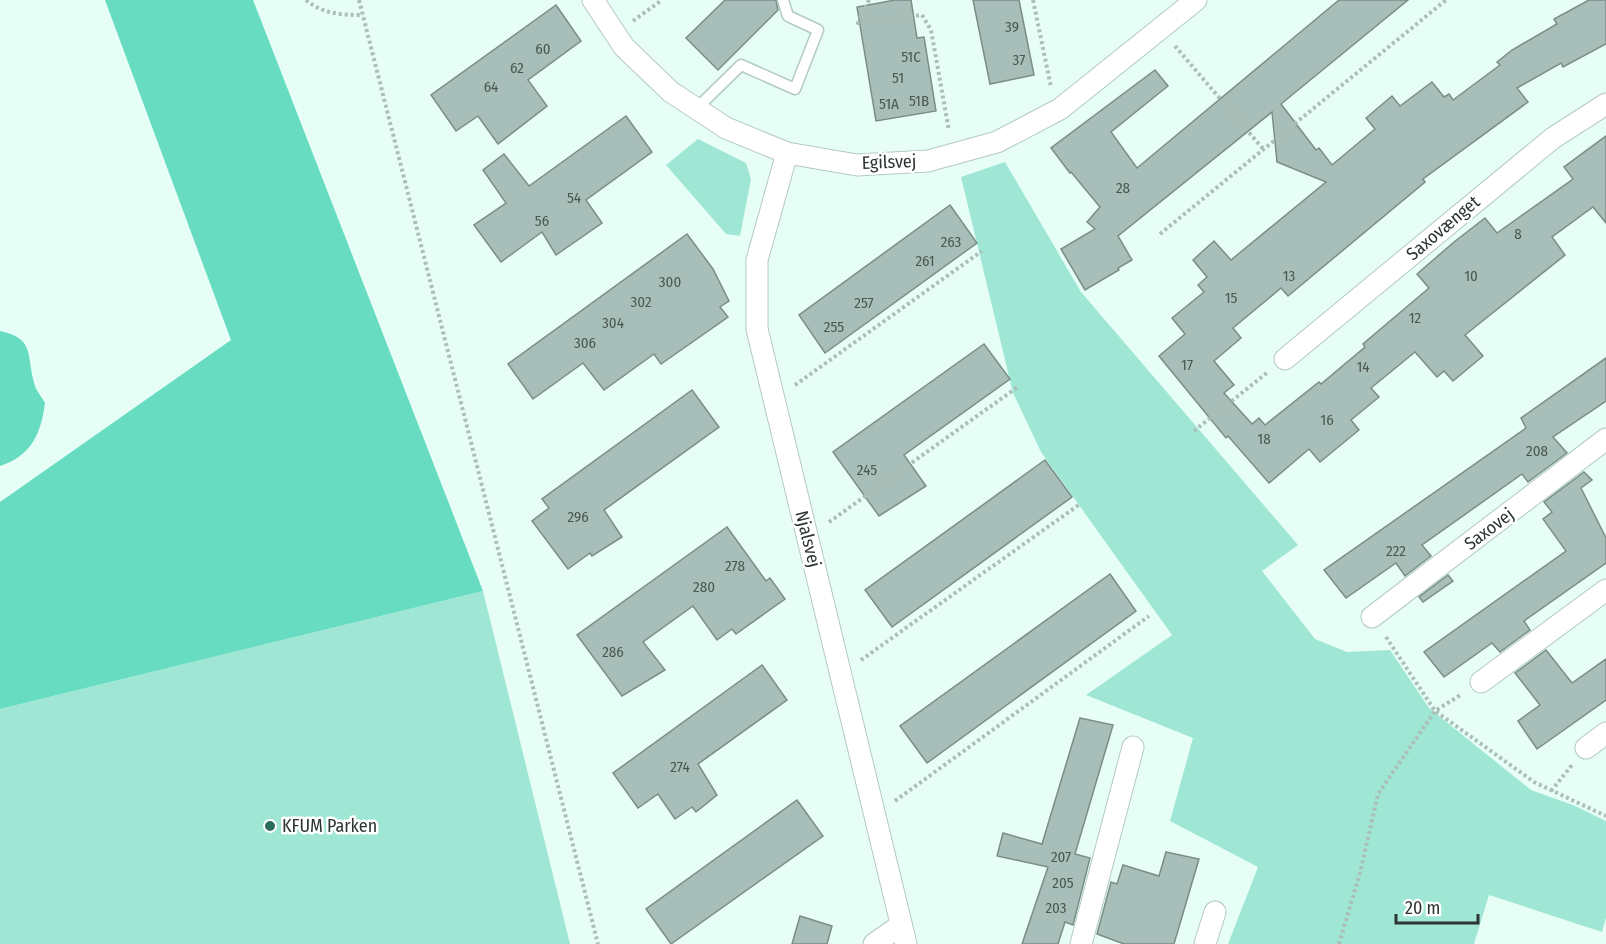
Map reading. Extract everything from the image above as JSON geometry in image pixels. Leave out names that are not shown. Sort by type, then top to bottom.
[{"type":"street","name":"Egilsvej","points":[[593,0],[624,47],[671,93],[726,128],[787,153],[857,165],[928,161],[997,142],[1060,109],[1196,0]]},
{"type":"street","name":"Saxovænget","points":[[1285,359],[1553,138],[1606,104]]},
{"type":"street","name":"Njalsvej","points":[[787,153],[757,260],[757,329],[904,935],[874,944]]},
{"type":"street","name":"Saxovej","points":[[1372,617],[1606,439]]},
{"type":"street","points":[[1481,682],[1606,590]]},
{"type":"street","points":[[1586,748],[1606,733]]},
{"type":"street","points":[[1081,944],[1132,747]]},
{"type":"street","points":[[1205,944],[1215,912]]},
{"type":"lane","points":[[696,109],[741,65],[795,89],[818,30],[788,16],[783,0]]},
{"type":"path","points":[[306,0],[315,7],[339,15],[363,15]]},
{"type":"path","points":[[359,0],[598,944]]},
{"type":"path","points":[[616,33],[662,0]]},
{"type":"path","points":[[869,0],[858,23],[922,15],[931,30],[953,154]]},
{"type":"path","points":[[1033,0],[1050,87],[1060,109]]},
{"type":"path","points":[[1160,234],[1446,0]]},
{"type":"path","points":[[1161,30],[1264,150]]},
{"type":"path","points":[[774,400],[982,251]]},
{"type":"path","points":[[1194,431],[1285,359]]},
{"type":"path","points":[[808,537],[1019,386]]},
{"type":"path","points":[[841,674],[1080,504]]},
{"type":"path","points":[[875,815],[1149,616]]},
{"type":"path","points":[[1372,617],[1435,711],[1534,782],[1606,816]]},
{"type":"path","points":[[1339,944],[1360,873],[1378,794],[1435,711],[1481,682]]},
{"type":"path","points":[[1551,791],[1586,748]]},
{"type":"green space","points":[[105,0],[253,0],[483,591],[0,709],[0,502],[231,340]]},
{"type":"green space","points":[[698,139],[746,163],[751,179],[740,236],[726,234],[666,165]]},
{"type":"green space","points":[[1005,162],[1081,292],[1298,545],[1262,571],[1315,639],[1347,652],[1390,650],[1429,708],[1531,790],[1573,805],[1606,821],[1606,918],[1602,932],[1489,895],[1474,944],[1228,944],[1258,867],[1170,821],[1193,738],[1086,695],[1172,635],[1041,452],[1013,393],[961,177]]},
{"type":"green space","points":[[0,331],[19,338],[25,344],[35,386],[45,403],[41,425],[33,442],[20,456],[0,466]]},
{"type":"green space","name":"KFUM Parken","points":[[483,591],[570,944],[0,944],[0,709]]},
{"type":"building","points":[[725,0],[776,0],[778,10],[718,70],[686,38]]},
{"type":"building","points":[[895,0],[911,0],[917,38],[924,37],[936,111],[876,121],[857,7]]},
{"type":"building","points":[[973,0],[1019,0],[1034,75],[990,84]]},
{"type":"building","points":[[1339,0],[1408,0],[1281,104],[1316,150],[1319,148],[1332,165],[1375,129],[1366,118],[1392,96],[1400,106],[1432,82],[1444,97],[1449,94],[1453,100],[1500,65],[1497,62],[1512,50],[1557,24],[1554,19],[1589,0],[1606,0],[1606,44],[1563,67],[1561,63],[1517,88],[1528,102],[1423,179],[1425,182],[1288,296],[1281,288],[1233,328],[1241,338],[1214,361],[1234,385],[1224,393],[1252,424],[1259,418],[1265,425],[1319,382],[1321,384],[1365,347],[1363,344],[1429,288],[1417,274],[1454,242],[1485,218],[1497,233],[1573,179],[1564,167],[1606,136],[1606,223],[1593,207],[1552,237],[1565,255],[1465,335],[1483,356],[1453,381],[1444,371],[1437,377],[1415,352],[1371,388],[1379,397],[1351,420],[1359,430],[1320,462],[1309,449],[1269,483],[1228,436],[1226,438],[1159,356],[1185,334],[1172,318],[1204,292],[1198,285],[1207,277],[1193,260],[1214,241],[1231,260],[1326,182],[1277,162],[1272,112],[1118,236],[1132,260],[1085,290],[1061,249],[1095,229],[1087,222],[1100,207],[1051,148],[1155,70],[1168,86],[1111,132],[1137,168]]},
{"type":"building","points":[[556,5],[581,41],[528,80],[547,106],[498,144],[478,116],[456,131],[431,95]]},
{"type":"building","points":[[626,116],[652,152],[586,200],[602,223],[556,255],[542,232],[501,262],[474,225],[506,203],[483,170],[504,154],[529,186]]},
{"type":"building","points":[[950,205],[977,243],[825,353],[799,315]]},
{"type":"building","points":[[687,234],[713,269],[729,301],[720,307],[728,317],[661,364],[654,354],[604,390],[583,363],[533,399],[508,364]]},
{"type":"building","points":[[984,344],[1010,379],[904,455],[926,486],[879,516],[833,452]]},
{"type":"building","points":[[1606,358],[1606,401],[1553,437],[1567,453],[1528,482],[1522,474],[1422,545],[1431,556],[1405,576],[1396,563],[1346,598],[1324,570],[1526,428],[1521,418]]},
{"type":"building","points":[[692,390],[719,427],[604,510],[622,537],[592,556],[590,553],[568,569],[532,521],[549,508],[542,499]]},
{"type":"building","points":[[1045,460],[1072,497],[892,627],[865,590]]},
{"type":"building","points":[[1584,472],[1592,480],[1581,488],[1606,538],[1606,563],[1524,621],[1530,630],[1500,652],[1492,643],[1444,677],[1424,652],[1566,551],[1543,519],[1552,512],[1544,502]]},
{"type":"building","points":[[727,527],[766,581],[770,578],[785,599],[736,634],[732,629],[717,640],[693,606],[643,642],[665,670],[622,696],[577,635]]},
{"type":"building","points":[[1110,574],[1136,611],[927,763],[900,726]]},
{"type":"building","points":[[1448,575],[1453,581],[1423,602],[1419,597]]},
{"type":"building","points":[[1546,650],[1572,683],[1606,659],[1606,700],[1537,749],[1518,721],[1540,705],[1515,673]]},
{"type":"building","points":[[762,665],[787,700],[698,764],[717,795],[696,812],[692,807],[675,819],[658,794],[638,808],[613,773]]},
{"type":"building","points":[[1080,718],[1113,725],[1075,854],[1090,858],[1073,925],[1065,922],[1058,944],[1022,944],[1048,867],[997,856],[1003,833],[1042,844]]},
{"type":"building","points":[[797,800],[823,836],[671,944],[646,909]]},
{"type":"building","points":[[1166,852],[1199,859],[1174,944],[1124,944],[1097,934],[1111,882],[1117,884],[1123,865],[1159,876]]},
{"type":"building","points":[[800,916],[832,926],[827,944],[792,944]]},
{"type":"place","name":"KFUM Parken","points":[[270,826]]}]
